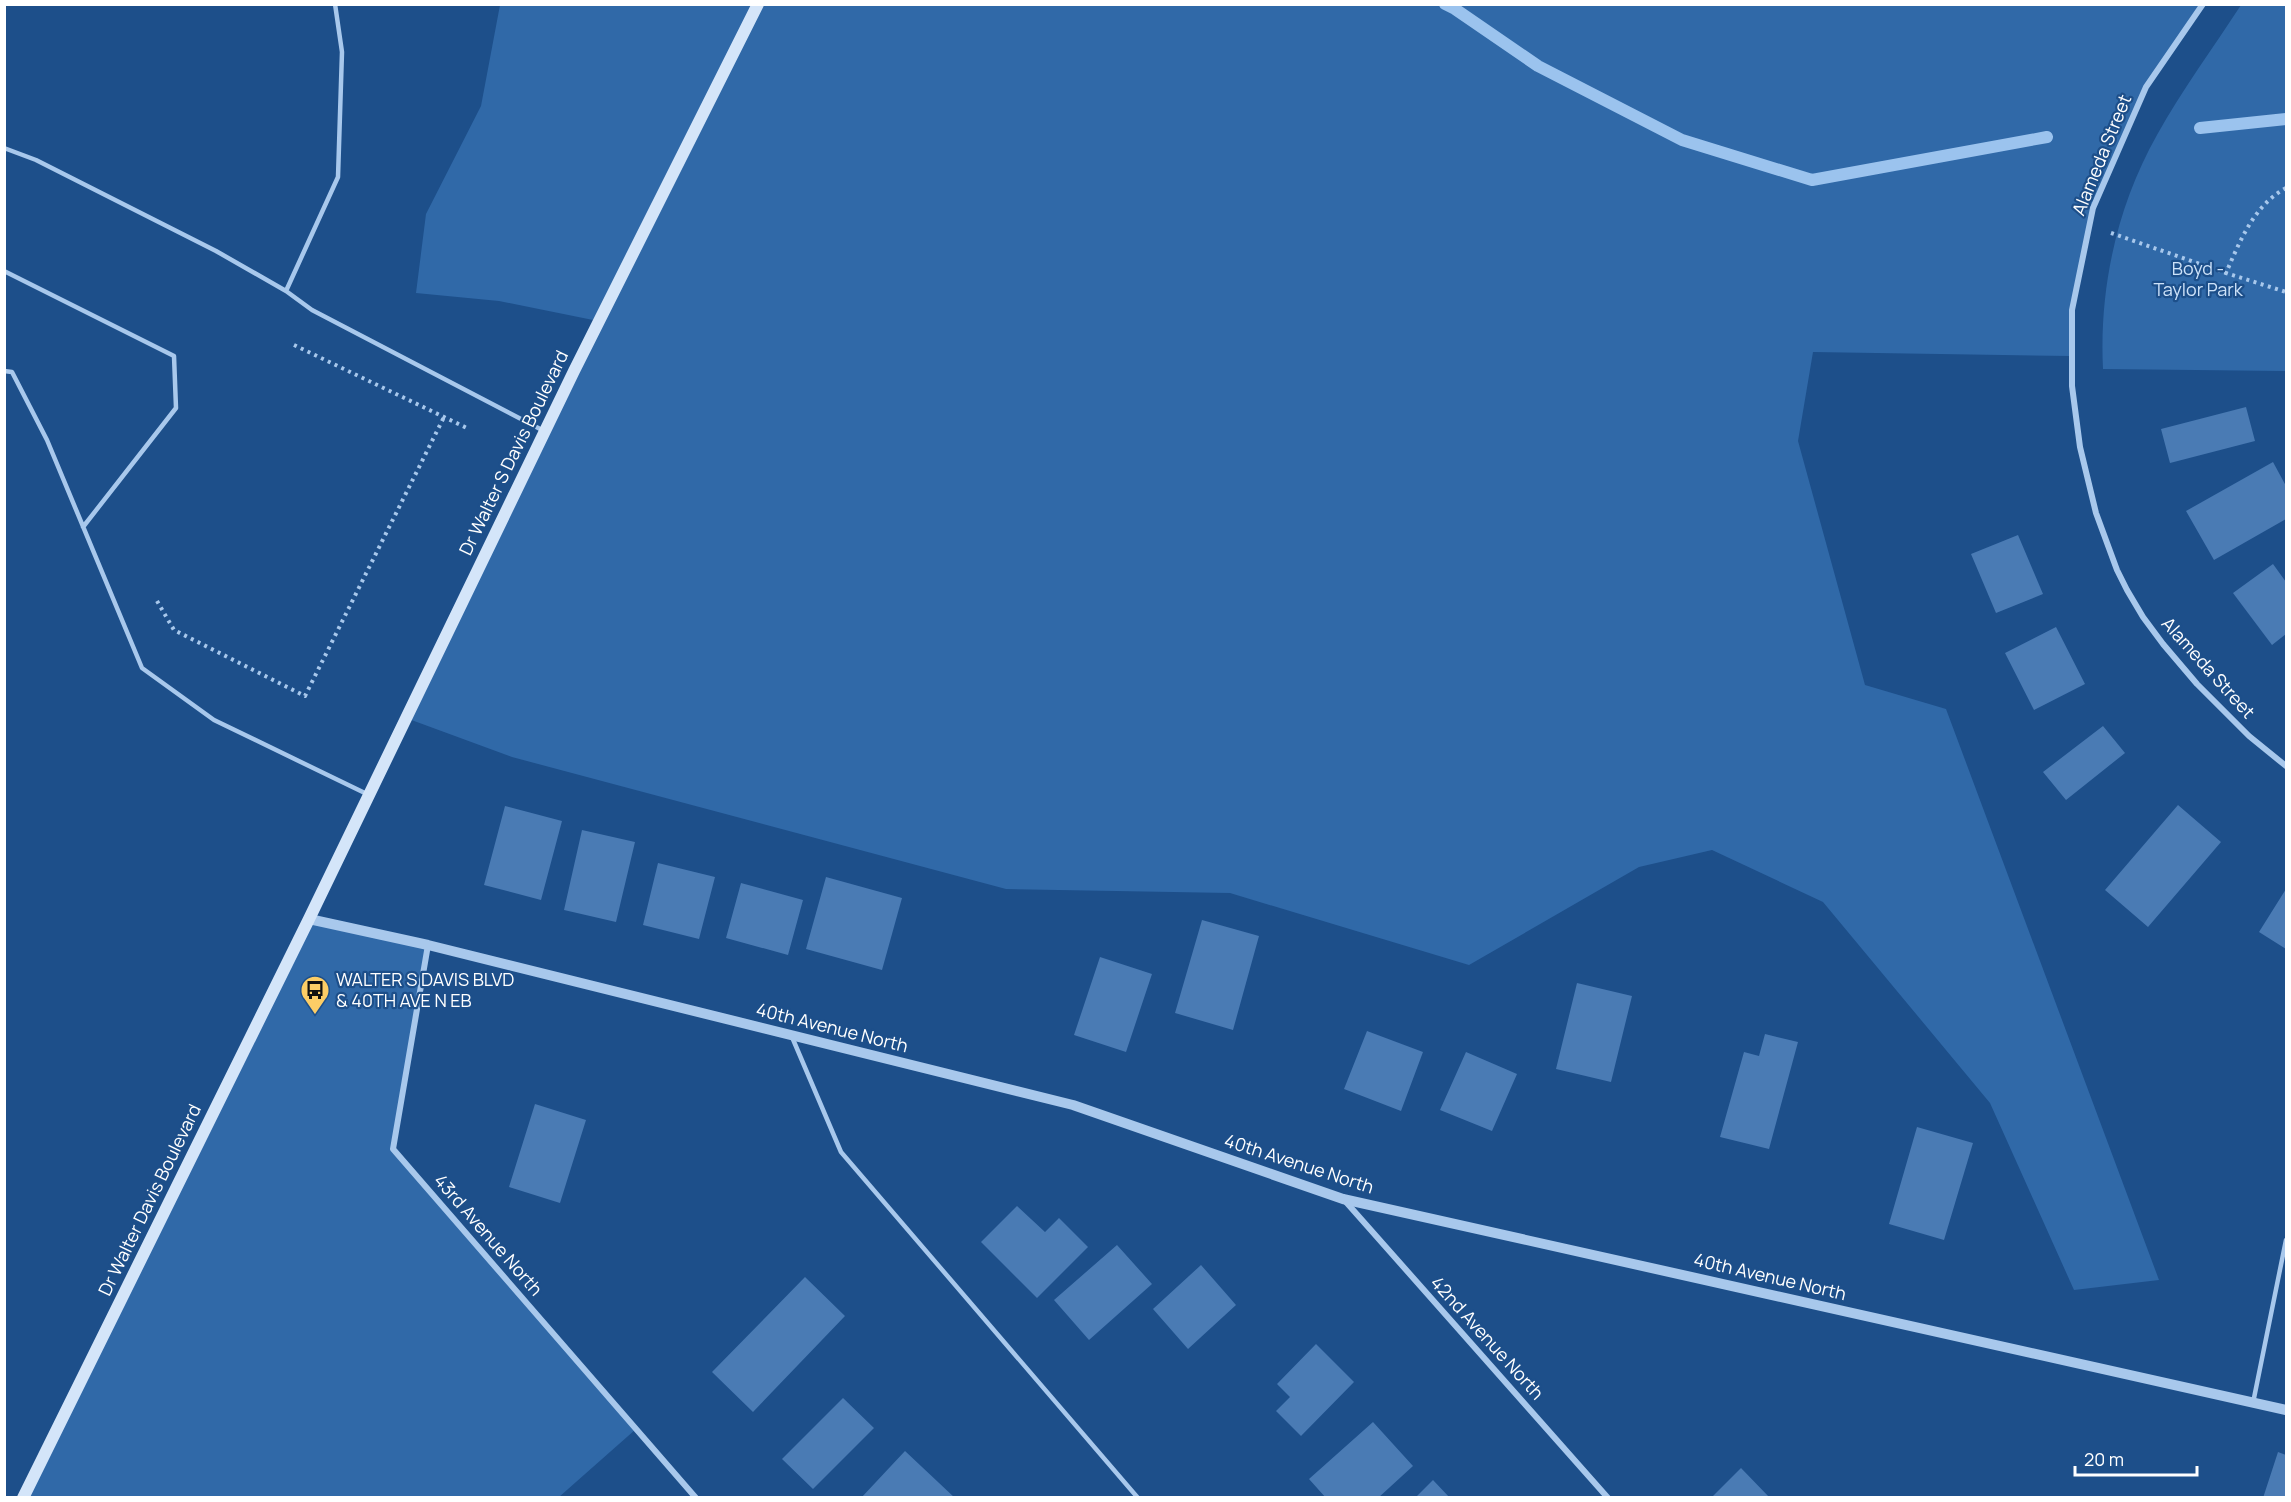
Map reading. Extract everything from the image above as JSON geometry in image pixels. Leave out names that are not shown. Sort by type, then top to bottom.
[{"type":"main road","name":"Dr Walter S Davis Boulevard","points":[[309,919],[544,431],[758,4]]},
{"type":"main road","name":"Dr Walter Davis Boulevard","points":[[23,1497],[309,919]]},
{"type":"street","name":"Alameda Street","points":[[2203,4],[2146,87],[2101,188],[2089,225],[2072,310],[2072,386],[2086,474],[2106,541],[2127,590],[2163,644],[2197,684],[2249,736],[2286,766]]},
{"type":"street","name":"40th Avenue North","points":[[309,919],[428,945],[1073,1105],[1344,1199],[2286,1410]]},
{"type":"street","name":"43rd Avenue North","points":[[428,945],[393,1149],[696,1497]]},
{"type":"street","name":"42nd Avenue North","points":[[1344,1199],[1608,1497]]},
{"type":"lane","points":[[286,291],[338,177],[342,52],[335,4]]},
{"type":"lane","points":[[4,147],[36,160],[206,246],[286,291],[312,310],[544,431]]},
{"type":"lane","points":[[4,271],[174,356],[176,408],[83,527]]},
{"type":"lane","points":[[4,371],[12,372],[47,440],[142,668],[214,720],[369,795]]},
{"type":"lane","points":[[790,1035],[841,1152],[1138,1497]]},
{"type":"lane","points":[[2253,1403],[2286,1240]]},
{"type":"path","points":[[2226,273],[2249,224],[2273,195],[2286,188]]},
{"type":"path","points":[[2089,225],[2286,292]]},
{"type":"path","points":[[294,345],[469,429]]},
{"type":"path","points":[[157,601],[174,630],[305,696],[444,417]]},
{"type":"green space","points":[[500,5],[2203,5],[2146,87],[2093,208],[2072,310],[2071,356],[1813,352],[1798,441],[1865,685],[1946,709],[2159,1280],[2074,1290],[1990,1103],[1823,902],[1712,850],[1639,867],[1469,965],[1230,893],[1006,889],[512,757],[406,718],[598,321],[499,301],[416,293],[426,214],[481,106]]},
{"type":"green space","name":"Boyd - Taylor Park","points":[[2241,5],[2286,5],[2286,371],[2103,369],[2104,308],[2108,278],[2121,219],[2131,190],[2167,118]]},
{"type":"green space","points":[[309,919],[428,945],[393,1149],[636,1429],[559,1497],[23,1498]]},
{"type":"building","points":[[2246,407],[2255,441],[2170,463],[2161,429]]},
{"type":"building","points":[[2273,462],[2286,486],[2286,519],[2214,560],[2186,511]]},
{"type":"building","points":[[2018,535],[2043,594],[1996,613],[1971,554]]},
{"type":"building","points":[[2273,564],[2286,582],[2286,634],[2272,645],[2233,593]]},
{"type":"building","points":[[2056,627],[2085,684],[2034,710],[2005,653]]},
{"type":"building","points":[[2103,726],[2125,753],[2066,800],[2043,772]]},
{"type":"building","points":[[2178,805],[2221,842],[2148,927],[2105,890]]},
{"type":"building","points":[[505,806],[562,821],[541,900],[484,885]]},
{"type":"building","points":[[582,830],[635,842],[616,922],[564,910]]},
{"type":"building","points":[[658,863],[715,877],[699,939],[643,925]]},
{"type":"building","points":[[826,877],[902,898],[882,970],[806,949]]},
{"type":"building","points":[[741,883],[803,900],[788,955],[726,938]]},
{"type":"building","points":[[2286,889],[2286,949],[2259,932]]},
{"type":"building","points":[[1202,920],[1259,936],[1233,1030],[1175,1013]]},
{"type":"building","points":[[1100,957],[1152,974],[1126,1052],[1074,1035]]},
{"type":"building","points":[[1577,983],[1632,996],[1611,1082],[1556,1069]]},
{"type":"building","points":[[1367,1031],[1423,1052],[1401,1111],[1344,1089]]},
{"type":"building","points":[[1765,1034],[1798,1042],[1769,1149],[1720,1137],[1744,1052],[1759,1056]]},
{"type":"building","points":[[1466,1052],[1517,1074],[1492,1131],[1440,1110]]},
{"type":"building","points":[[535,1104],[586,1120],[560,1203],[509,1187]]},
{"type":"building","points":[[1917,1127],[1973,1143],[1944,1240],[1889,1224]]},
{"type":"building","points":[[1017,1206],[1045,1232],[1059,1218],[1088,1247],[1037,1298],[981,1242]]},
{"type":"building","points":[[1117,1245],[1152,1284],[1089,1340],[1054,1300]]},
{"type":"building","points":[[1201,1265],[1236,1305],[1188,1349],[1153,1309]]},
{"type":"building","points":[[805,1277],[845,1316],[753,1412],[712,1372]]},
{"type":"building","points":[[1316,1344],[1354,1382],[1301,1436],[1276,1411],[1290,1397],[1277,1384]]},
{"type":"building","points":[[843,1398],[874,1428],[813,1489],[782,1459]]},
{"type":"building","points":[[1373,1422],[1413,1466],[1378,1498],[1326,1498],[1309,1479]]},
{"type":"building","points":[[905,1451],[955,1498],[861,1498]]},
{"type":"building","points":[[2278,1452],[2286,1455],[2286,1498],[2263,1498]]},
{"type":"building","points":[[1741,1468],[1770,1498],[1711,1498]]},
{"type":"building","points":[[1433,1480],[1450,1498],[1415,1498]]},
{"type":"waterway","points":[[1445,4],[1538,66],[1682,140],[1812,180],[2047,137]]},
{"type":"waterway","points":[[2200,128],[2286,119]]},
{"type":"place","name":"WALTER S DAVIS BLVD & 40TH AVE N EB","points":[[315,1016]]}]
